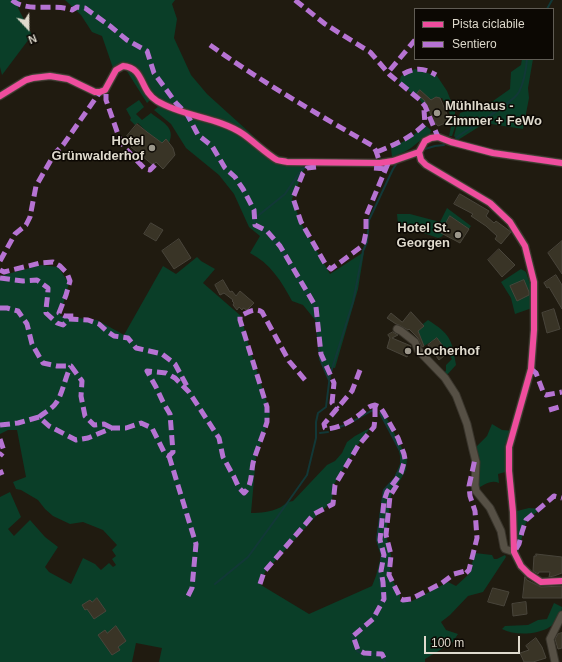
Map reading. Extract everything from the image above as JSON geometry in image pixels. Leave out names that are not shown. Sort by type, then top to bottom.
[{"type":"street","points":[[0,96],[26,80],[50,76],[68,79],[95,92],[100,92],[105,90],[116,70],[123,66],[128,66],[138,74],[145,90],[158,102],[187,114],[228,126],[242,133],[277,160],[286,162],[380,163],[393,161],[418,152],[425,141],[438,137],[493,153],[562,163]]},
{"type":"street","points":[[418,152],[421,160],[426,165],[480,196],[499,210],[510,222],[525,246],[534,282],[535,297],[533,351],[526,386],[509,447],[514,552],[521,566],[529,574],[541,582],[562,581]]},
{"type":"street","points":[[397,329],[415,342],[418,350],[445,378],[456,395],[467,424],[476,462],[476,491],[490,508],[506,549],[514,552]]},
{"type":"street","points":[[555,662],[550,639],[562,615]]},
{"type":"green space","points":[[0,0],[20,0],[18,8],[32,35],[2,75],[0,67]]},
{"type":"green space","points":[[65,0],[175,0],[172,4],[177,19],[174,38],[191,75],[207,94],[271,152],[305,167],[292,199],[301,223],[330,274],[364,252],[358,289],[335,368],[325,367],[322,362],[316,321],[303,305],[292,301],[280,280],[264,262],[250,253],[260,236],[249,227],[234,194],[219,175],[186,148],[171,124],[154,110],[158,107],[150,100],[147,103],[123,65],[113,68],[102,36],[92,32],[81,15]]},
{"type":"green space","points":[[522,60],[533,60],[528,88],[529,98],[523,129],[485,123],[458,140],[454,136],[460,113],[493,101],[510,89],[511,72],[521,65]]},
{"type":"green space","points":[[415,69],[437,76],[447,91],[455,111],[455,127],[452,136],[449,136],[452,122],[449,111],[451,109],[448,101],[445,103],[442,98],[440,98],[427,105],[429,112],[420,100],[399,83],[401,76]]},
{"type":"green space","points":[[139,100],[144,107],[136,114],[142,120],[151,113],[167,125],[171,133],[169,143],[166,139],[162,143],[138,123],[135,125],[130,120],[131,118],[126,109]]},
{"type":"green space","points":[[425,125],[431,130],[430,134],[408,150],[392,157],[391,148],[410,138]]},
{"type":"green space","points":[[447,208],[471,226],[469,229],[450,216],[441,233],[444,234],[438,238],[398,224],[397,214],[410,214],[440,222]]},
{"type":"green space","points":[[197,257],[215,269],[203,283],[241,316],[270,412],[256,457],[251,513],[273,510],[293,501],[327,465],[335,461],[342,453],[347,442],[370,428],[357,446],[333,486],[332,502],[317,515],[265,572],[261,585],[309,614],[372,586],[381,556],[376,540],[383,490],[394,478],[400,464],[398,447],[379,413],[383,411],[407,458],[406,470],[391,496],[386,535],[391,555],[390,575],[400,595],[400,602],[410,602],[448,582],[456,586],[469,574],[475,553],[492,555],[494,559],[505,555],[506,557],[483,592],[468,596],[450,615],[441,622],[446,630],[458,634],[452,643],[425,659],[425,662],[159,662],[162,648],[136,643],[132,662],[0,662],[0,497],[10,492],[21,517],[8,529],[14,536],[30,520],[45,537],[58,547],[45,567],[49,572],[71,584],[83,558],[95,564],[101,570],[109,563],[113,567],[116,565],[112,559],[116,556],[112,550],[117,545],[103,530],[83,522],[70,524],[53,516],[38,500],[21,490],[16,489],[13,482],[26,477],[17,430],[8,430],[0,434],[0,276],[41,265],[58,267],[69,283],[60,316],[97,320],[124,335],[163,266],[176,274]]},
{"type":"green space","points":[[521,269],[526,272],[532,290],[532,308],[515,314],[511,298],[501,282]]},
{"type":"green space","points":[[428,320],[441,329],[449,338],[453,349],[456,365],[446,376],[444,372],[446,371],[446,365],[452,359],[437,338],[424,346],[418,331]]},
{"type":"green space","points":[[492,424],[502,430],[514,431],[509,471],[498,474],[499,483],[490,482],[476,489],[473,450],[487,436]]},
{"type":"green space","points":[[529,508],[541,509],[529,519],[526,524],[517,550],[517,511]]},
{"type":"green space","points":[[554,603],[562,607],[560,616],[555,623],[548,628],[539,632],[529,633],[510,632],[502,629],[505,626],[528,625],[538,620],[547,619]]},
{"type":"building","points":[[420,90],[431,100],[436,97],[440,98],[450,121],[438,126],[433,120],[425,101],[417,94]]},
{"type":"building","points":[[137,124],[162,143],[166,139],[173,148],[175,155],[163,169],[156,162],[153,165],[131,147],[135,143],[127,136]]},
{"type":"building","points":[[460,194],[489,211],[486,216],[494,223],[496,221],[511,232],[501,244],[495,239],[497,236],[486,226],[471,216],[473,214],[454,204]]},
{"type":"building","points":[[450,216],[469,229],[460,243],[441,233]]},
{"type":"building","points":[[151,223],[163,230],[156,241],[144,234]]},
{"type":"building","points":[[179,239],[191,258],[174,269],[162,251]]},
{"type":"building","points":[[562,241],[562,274],[548,253]]},
{"type":"building","points":[[499,249],[515,265],[502,277],[488,260]]},
{"type":"building","points":[[556,275],[562,285],[562,309],[549,287],[547,288],[544,283]]},
{"type":"building","points":[[223,280],[230,292],[232,291],[236,296],[240,291],[254,303],[247,310],[243,308],[242,310],[239,307],[237,310],[233,305],[233,300],[224,293],[220,295],[215,285]]},
{"type":"building","points":[[524,280],[529,295],[517,301],[510,286]]},
{"type":"building","points":[[554,309],[560,329],[547,333],[542,313]]},
{"type":"building","points":[[411,312],[424,326],[418,331],[424,346],[422,347],[418,338],[409,329],[408,330],[396,324],[387,318],[391,313],[402,322]]},
{"type":"building","points":[[393,332],[398,335],[392,338],[411,346],[407,357],[387,348],[390,338],[388,335]]},
{"type":"building","points":[[437,338],[448,353],[439,360],[428,345]]},
{"type":"building","points":[[536,554],[562,557],[562,573],[549,577],[550,572],[539,572],[538,574],[533,571],[534,556],[536,556]]},
{"type":"building","points":[[525,577],[527,580],[541,587],[562,586],[562,598],[523,598]]},
{"type":"building","points":[[493,588],[509,592],[504,606],[488,602]]},
{"type":"building","points":[[97,598],[106,611],[94,619],[82,605],[90,600],[92,602]]},
{"type":"building","points":[[526,602],[527,614],[513,616],[512,604]]},
{"type":"building","points":[[116,626],[126,641],[118,647],[120,650],[112,655],[98,635],[105,630],[107,633]]},
{"type":"building","points":[[562,633],[562,648],[558,649],[555,639],[558,634]]},
{"type":"building","points":[[536,638],[542,647],[546,658],[533,662],[524,662],[520,653],[529,650],[526,646]]},
{"type":"waterway","points":[[548,8],[552,0]]},
{"type":"waterway","points":[[456,138],[515,97],[522,84],[527,60]]},
{"type":"waterway","points":[[425,149],[444,145]]},
{"type":"waterway","points":[[331,372],[353,302],[363,251],[367,242],[369,220],[397,163]]},
{"type":"waterway","points":[[311,165],[302,169],[285,194],[254,219],[255,226],[266,232],[279,246],[315,307],[320,359],[329,380]]},
{"type":"waterway","points":[[215,584],[248,557],[307,475],[316,438],[316,422],[318,413],[326,407],[330,375]]},
{"type":"waterway","points":[[331,430],[348,424],[375,410]]},
{"type":"waterway","points":[[380,413],[402,455],[402,464],[395,478],[384,490],[377,539],[382,555],[379,575],[383,599],[372,619],[352,636],[357,651],[363,654],[381,654],[385,662]]},
{"type":"waterway","points":[[320,433],[328,432]]},
{"type":"marked path","points":[[12,0],[18,4],[33,7],[57,7],[72,10],[77,7],[85,8],[127,40],[147,51],[154,73],[176,103],[187,114],[198,135],[212,146],[225,168],[235,177],[254,210],[255,225],[267,231],[280,246],[316,307],[321,354],[334,383],[332,403],[338,409]]},
{"type":"marked path","points":[[295,0],[325,24],[370,52],[390,75],[425,106],[438,137]]},
{"type":"marked path","points":[[390,70],[414,41]]},
{"type":"marked path","points":[[210,45],[270,85],[373,146],[380,163]]},
{"type":"marked path","points":[[403,74],[412,70],[420,69],[436,75]]},
{"type":"marked path","points":[[0,261],[15,234],[26,225],[30,217],[36,186],[55,153],[63,145],[100,92]]},
{"type":"marked path","points":[[106,94],[106,100],[120,140],[124,147],[145,169],[150,170],[155,165]]},
{"type":"marked path","points":[[377,152],[402,140],[425,124],[424,110]]},
{"type":"marked path","points":[[316,167],[307,168],[303,173],[293,198],[301,222],[326,265],[331,269],[361,247],[364,242],[366,232],[366,216],[389,161]]},
{"type":"marked path","points":[[374,168],[387,169]]},
{"type":"marked path","points":[[0,270],[4,272],[40,263],[53,262],[60,266],[67,273],[70,281],[59,313],[65,316],[74,316]]},
{"type":"marked path","points":[[0,278],[23,281],[37,280],[48,288],[46,313],[57,323],[63,325],[69,319],[88,320],[99,324],[114,336],[128,338],[136,348],[162,354],[175,364],[188,388]]},
{"type":"marked path","points":[[0,308],[18,311],[27,324],[32,344],[43,363],[57,366],[71,366],[82,381],[81,396],[85,416],[94,425],[104,424],[112,428]]},
{"type":"marked path","points":[[0,425],[18,423],[39,417],[49,426],[76,440],[88,438],[112,428],[126,428],[141,423],[152,428],[165,454],[169,456],[173,452],[170,414],[147,371],[166,373],[175,378],[189,392],[219,438],[223,457],[239,488],[244,493],[250,483],[253,463],[267,422],[267,407],[240,316],[254,310],[262,312],[289,361],[306,381]]},
{"type":"marked path","points":[[39,417],[55,405],[71,366]]},
{"type":"marked path","points":[[531,369],[536,373],[544,394],[546,395],[562,392]]},
{"type":"marked path","points":[[360,370],[352,391],[324,424],[325,428],[327,429],[340,426],[375,405],[380,407],[384,413],[398,438],[404,454],[405,459],[401,473],[387,492],[384,501],[380,540],[384,555],[381,571],[384,599],[373,619],[353,636],[358,650],[364,653],[382,654],[386,662]]},
{"type":"marked path","points":[[260,584],[264,572],[314,514],[333,504],[335,485],[358,446],[374,427],[375,405]]},
{"type":"marked path","points":[[549,410],[562,406]]},
{"type":"marked path","points":[[0,439],[4,451],[0,456]]},
{"type":"marked path","points":[[169,456],[196,544],[192,588],[187,598]]},
{"type":"marked path","points":[[466,573],[469,570],[477,538],[475,511],[470,496],[469,486],[475,459]]},
{"type":"marked path","points":[[0,470],[2,475]]},
{"type":"marked path","points":[[397,485],[390,496],[386,535],[391,555],[389,575],[401,599],[411,599],[442,583],[454,574],[469,570]]},
{"type":"marked path","points":[[516,549],[519,544],[526,520],[554,496],[562,498]]},
{"type":"cycle path","points":[[0,96],[26,80],[50,76],[68,79],[95,92],[100,92],[105,90],[116,70],[123,66],[130,68],[139,75],[147,91],[157,101],[178,111],[212,120],[233,128],[277,160],[287,162],[380,163],[393,161],[419,152]]},
{"type":"cycle path","points":[[562,163],[493,153],[438,137],[425,141],[419,152],[421,160],[426,165],[490,203],[510,222],[525,246],[534,282],[534,330],[531,369],[509,447],[514,552],[521,566],[529,574],[541,582],[562,581]]},
{"type":"place","name":"Mühlhaus - Zimmer + FeWo","points":[[437,113]]},
{"type":"place","name":"Hotel Grünwalderhof","points":[[152,148]]},
{"type":"place","name":"Hotel St. Georgen","points":[[458,235]]},
{"type":"place","name":"Locherhof","points":[[408,351]]}]
